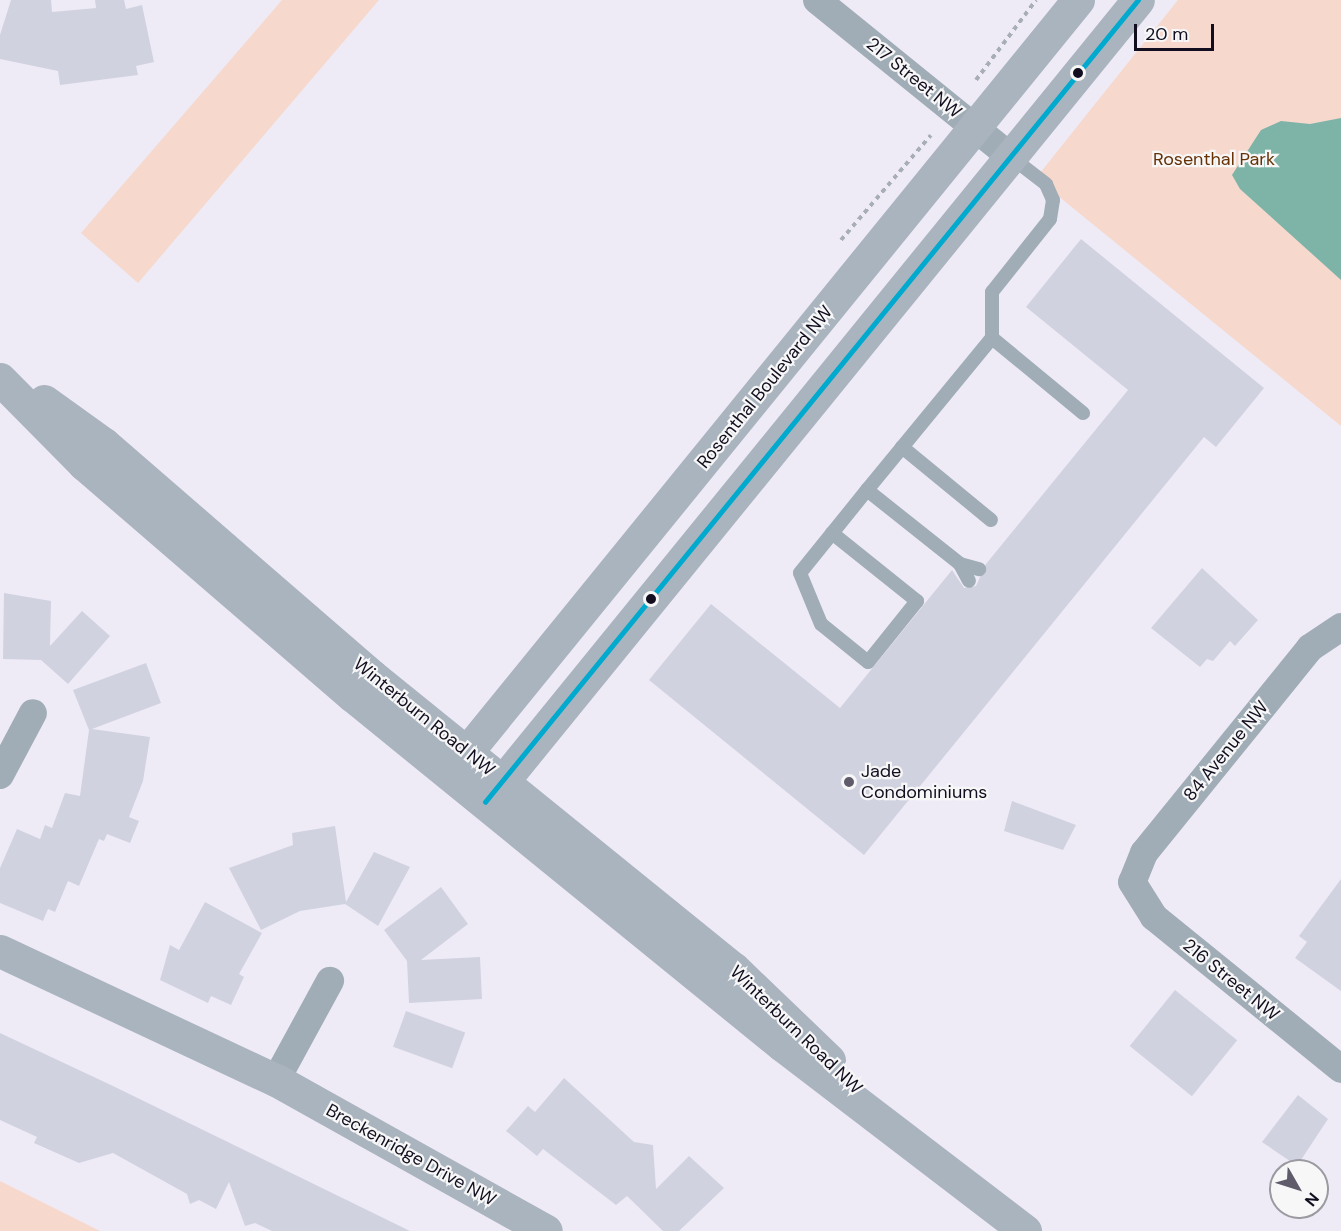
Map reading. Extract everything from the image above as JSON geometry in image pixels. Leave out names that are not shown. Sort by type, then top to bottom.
[{"type":"street","name":"217 Street NW","points":[[817,0],[1011,157]]},
{"type":"street","name":"Rosenthal Boulevard NW","points":[[459,763],[1078,0]]},
{"type":"street","points":[[494,791],[1138,0]]},
{"type":"street","name":"Winterburn Road NW","points":[[0,370],[104,444],[459,763]]},
{"type":"street","name":"Winterburn Road NW","points":[[0,379],[119,495],[494,791],[782,1045],[891,1124],[1025,1231]]},
{"type":"street","name":"84 Avenue NW","points":[[1132,882],[1144,853],[1310,648],[1337,628]]},
{"type":"street","points":[[0,775],[33,712]]},
{"type":"street","name":"216 Street NW","points":[[1132,882],[1154,917],[1341,1069]]},
{"type":"street","name":"Breckenridge Drive NW","points":[[0,951],[276,1080],[546,1231]]},
{"type":"street","points":[[276,1080],[330,981]]},
{"type":"lane","points":[[832,533],[917,601],[868,662],[821,624],[800,573],[832,533],[902,447],[992,338],[992,292],[1050,219],[1053,200],[1046,184],[1011,157]]},
{"type":"lane","points":[[992,338],[1083,413]]},
{"type":"lane","points":[[902,447],[991,520]]},
{"type":"lane","points":[[867,490],[960,564],[969,580]]},
{"type":"lane","points":[[960,564],[979,569]]},
{"type":"path","points":[[977,82],[975,75],[1035,0]]},
{"type":"green space","points":[[282,0],[379,0],[138,283],[81,233]]},
{"type":"green space","name":"Rosenthal Park","points":[[1178,0],[1341,0],[1341,426],[1036,178]]},
{"type":"green space","points":[[0,1181],[100,1231],[0,1231]]},
{"type":"shaded area","points":[[1341,118],[1341,280],[1240,189],[1232,175],[1261,130],[1281,121],[1310,124]]},
{"type":"building","points":[[11,0],[51,0],[52,12],[96,8],[95,0],[124,0],[126,9],[142,5],[154,62],[136,66],[138,75],[60,85],[58,71],[0,59],[0,35]]},
{"type":"building","points":[[1081,239],[1264,388],[1216,447],[1204,437],[864,855],[649,680],[711,604],[840,708],[952,570],[964,588],[976,586],[986,564],[1128,390],[1026,307]]},
{"type":"building","points":[[1202,568],[1258,620],[1235,646],[1230,641],[1213,661],[1207,659],[1200,667],[1151,628]]},
{"type":"building","points":[[4,593],[51,601],[50,646],[82,611],[110,636],[68,684],[41,660],[3,659]]},
{"type":"building","points":[[146,663],[161,703],[92,729],[150,737],[143,781],[129,817],[139,821],[130,843],[107,834],[104,841],[99,839],[79,886],[68,881],[55,912],[48,909],[43,921],[0,903],[0,868],[17,829],[40,839],[45,825],[52,828],[65,793],[80,796],[89,730],[73,690]]},
{"type":"building","points":[[1012,801],[1076,825],[1063,850],[1004,831]]},
{"type":"building","points":[[335,826],[346,902],[374,852],[410,867],[378,926],[345,904],[300,911],[261,930],[229,868],[293,845],[292,833]]},
{"type":"building","points":[[1341,879],[1341,991],[1295,958],[1307,942],[1299,936]]},
{"type":"building","points":[[441,887],[468,924],[421,960],[480,957],[482,999],[409,1003],[407,961],[384,930]]},
{"type":"building","points":[[205,902],[262,933],[239,974],[244,977],[231,1005],[211,996],[208,1003],[160,980],[170,945],[179,950]]},
{"type":"building","points":[[1175,990],[1237,1040],[1192,1096],[1130,1046]]},
{"type":"building","points":[[406,1011],[465,1033],[452,1068],[393,1047]]},
{"type":"building","points":[[0,1033],[410,1231],[272,1231],[255,1223],[245,1226],[229,1182],[216,1209],[199,1200],[190,1204],[187,1194],[113,1153],[79,1163],[34,1143],[37,1137],[0,1120]]},
{"type":"building","points":[[564,1078],[634,1142],[653,1145],[656,1189],[689,1156],[724,1188],[679,1231],[663,1231],[627,1196],[616,1205],[543,1149],[537,1156],[506,1131],[528,1106],[535,1112]]},
{"type":"building","points":[[1298,1095],[1328,1119],[1302,1159],[1287,1159],[1262,1142]]},
{"type":"transit line","points":[[485,802],[1138,0]]},
{"type":"place","name":"Jade Condominiums","points":[[849,782]]}]
